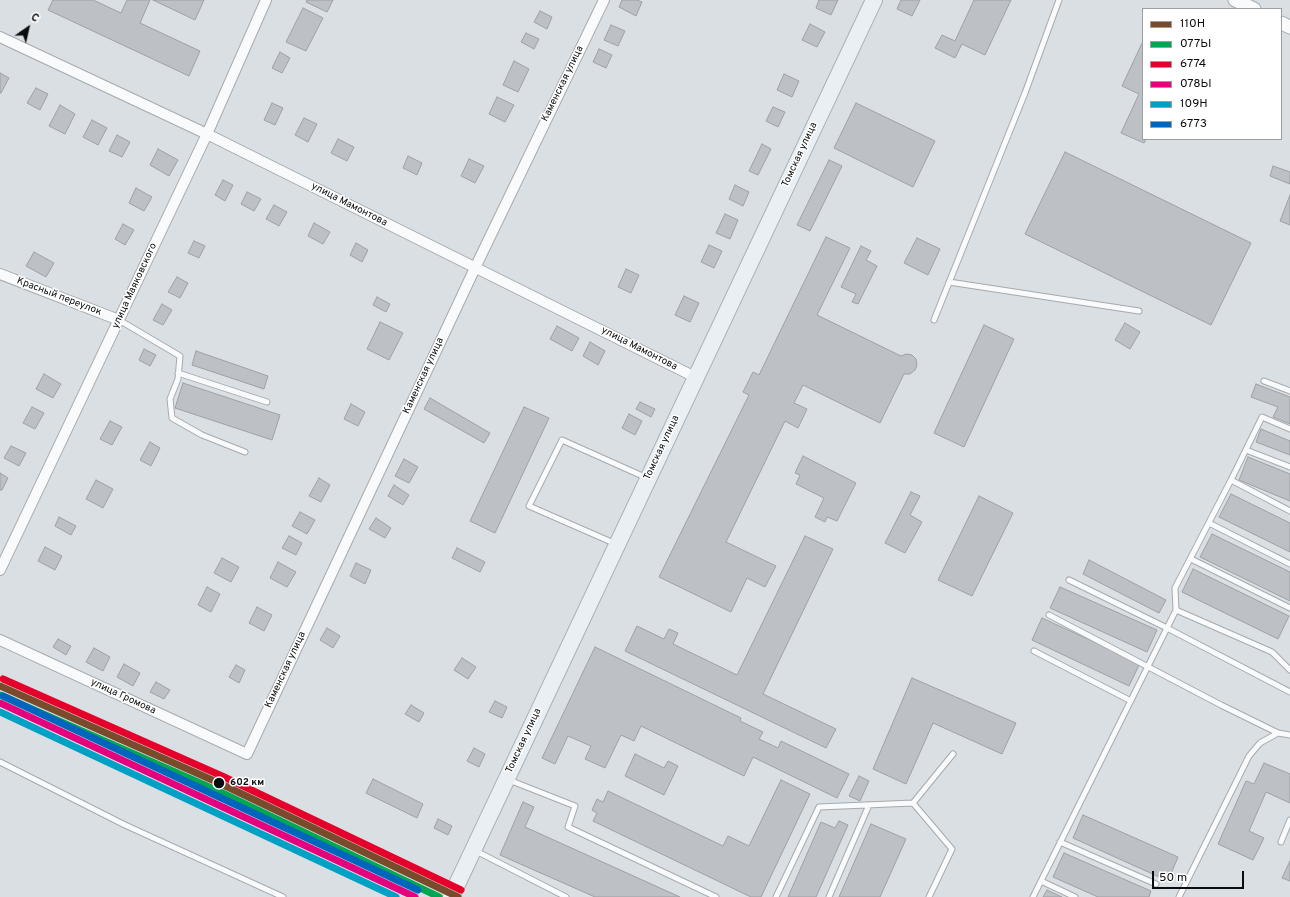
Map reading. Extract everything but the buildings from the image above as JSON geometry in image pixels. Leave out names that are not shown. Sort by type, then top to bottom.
[{"type":"main road","name":"Томская улица","points":[[451,897],[874,0]]},
{"type":"street","name":"улица Маяковского","points":[[0,570],[207,134],[266,0]]},
{"type":"street","name":"Каменская улица","points":[[247,754],[475,268],[604,0]]},
{"type":"street","points":[[1235,0],[1252,8]]},
{"type":"street","name":"улица Мамонтова","points":[[0,37],[207,134],[695,377]]},
{"type":"street","name":"Красный переулок","points":[[0,274],[119,320]]},
{"type":"street","name":"улица Громова","points":[[0,640],[247,754]]},
{"type":"lane","points":[[934,320],[1026,93],[1059,0]]},
{"type":"lane","points":[[949,282],[1139,311]]},
{"type":"lane","points":[[119,320],[180,356],[178,379],[170,399],[172,418],[202,435],[244,452]]},
{"type":"lane","points":[[178,373],[267,402]]},
{"type":"lane","points":[[1264,381],[1290,391]]},
{"type":"lane","points":[[1033,897],[1176,610],[1175,588],[1262,417],[1290,429]]},
{"type":"lane","points":[[617,544],[529,506],[562,440],[648,478]]},
{"type":"lane","points":[[1246,450],[1290,467]]},
{"type":"lane","points":[[1231,480],[1290,511]]},
{"type":"lane","points":[[1209,523],[1290,564]]},
{"type":"lane","points":[[1190,559],[1290,608]]},
{"type":"lane","points":[[1069,580],[1167,628],[1290,692]]},
{"type":"lane","points":[[1176,610],[1272,652],[1290,670]]},
{"type":"lane","points":[[1049,615],[1278,733],[1290,735]]},
{"type":"lane","points":[[1034,651],[1131,701]]},
{"type":"lane","points":[[1179,897],[1249,756],[1260,743],[1278,733]]},
{"type":"lane","points":[[776,897],[819,807],[913,803],[953,754]]},
{"type":"lane","points":[[0,762],[125,825],[283,897]]},
{"type":"lane","points":[[506,779],[575,806],[568,827],[716,897]]},
{"type":"lane","points":[[913,803],[952,849],[929,897]]},
{"type":"lane","points":[[829,897],[869,805]]},
{"type":"lane","points":[[1281,842],[1290,820]]},
{"type":"lane","points":[[1060,842],[1156,884]]},
{"type":"lane","points":[[473,850],[566,897]]},
{"type":"lane","points":[[1041,881],[1075,897]]},
{"type":"transit line","name":"6774","points":[[3,679],[222,776],[461,890]]},
{"type":"transit line","name":"110Н","points":[[0,686],[219,783],[458,897]]},
{"type":"transit line","name":"077Ы","points":[[0,695],[216,790],[439,897]]},
{"type":"transit line","name":"6773","points":[[3,696],[418,890]]},
{"type":"transit line","name":"078Ы","points":[[0,703],[415,897]]},
{"type":"transit line","name":"109Н","points":[[0,712],[396,897]]},
{"type":"place","name":"602 км","points":[[219,783]]}]
